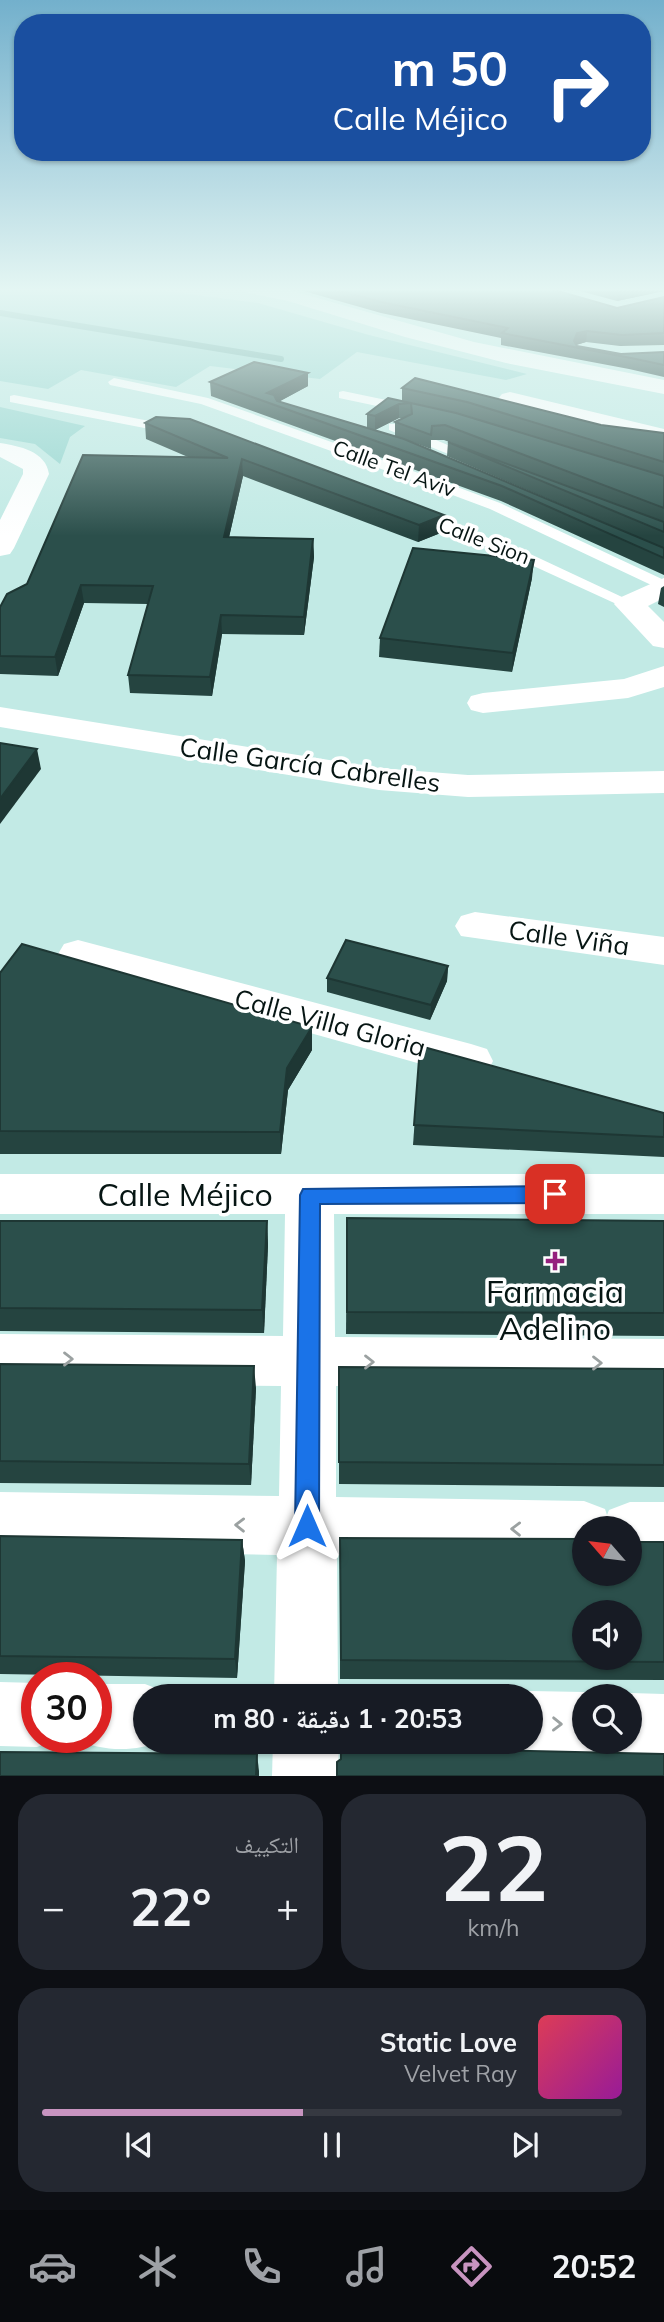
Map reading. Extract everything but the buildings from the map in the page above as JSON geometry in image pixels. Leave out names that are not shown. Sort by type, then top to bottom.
[{"type":"street","points":[[571,371],[664,387]]},
{"type":"street","points":[[580,373],[639,371]]},
{"type":"street","points":[[510,399],[591,421],[664,436]]},
{"type":"street","points":[[0,450],[16,453],[35,466],[36,474],[31,488],[8,512],[0,548]]},
{"type":"street","points":[[0,496],[31,488]]},
{"type":"street","points":[[664,587],[629,604],[664,639]]},
{"type":"street","points":[[483,703],[628,688],[664,676]]},
{"type":"street","name":"Calle García Cabrelles","points":[[0,717],[379,779],[492,786],[664,782]]},
{"type":"street","name":"Calle Viña","points":[[475,926],[664,951]]},
{"type":"street","name":"Calle Villa Gloria","points":[[78,954],[504,1070]]},
{"type":"street","name":"Calle Méjico","points":[[0,1194],[664,1194]]},
{"type":"street","points":[[306,1684],[310,1195]]},
{"type":"street","points":[[0,1359],[664,1364]]},
{"type":"street","points":[[0,1521],[572,1530]]},
{"type":"street","points":[[642,1531],[664,1531]]},
{"type":"street","points":[[0,1714],[21,1715]]},
{"type":"street","points":[[112,1716],[133,1716]]},
{"type":"street","points":[[543,1723],[572,1724]]},
{"type":"street","points":[[642,1726],[664,1726]]},
{"type":"street","points":[[305,1776],[306,1754]]},
{"type":"lane","name":"Calle Tel Aviv","points":[[114,382],[204,401],[448,488],[495,506],[664,587]]},
{"type":"lane","points":[[343,395],[424,413]]},
{"type":"lane","points":[[14,399],[160,427],[194,429]]},
{"type":"lane","points":[[472,475],[391,432],[491,466]]},
{"type":"lane","name":"Calle Sion","points":[[404,510],[521,555],[629,604]]},
{"type":"shaded area","points":[[0,371],[79,371],[48,389],[0,381]]},
{"type":"shaded area","points":[[86,371],[202,371],[176,387]]},
{"type":"shaded area","points":[[251,371],[331,371],[320,379]]},
{"type":"shaded area","points":[[457,371],[514,371],[527,374],[506,380]]},
{"type":"shaded area","points":[[0,407],[85,426],[70,437],[60,464],[35,444],[0,438]]},
{"type":"place","name":"Farmacia Adelino","points":[[555,1261]]},
{"type":"route","points":[[307,1526],[310,1195],[555,1194]]}]
